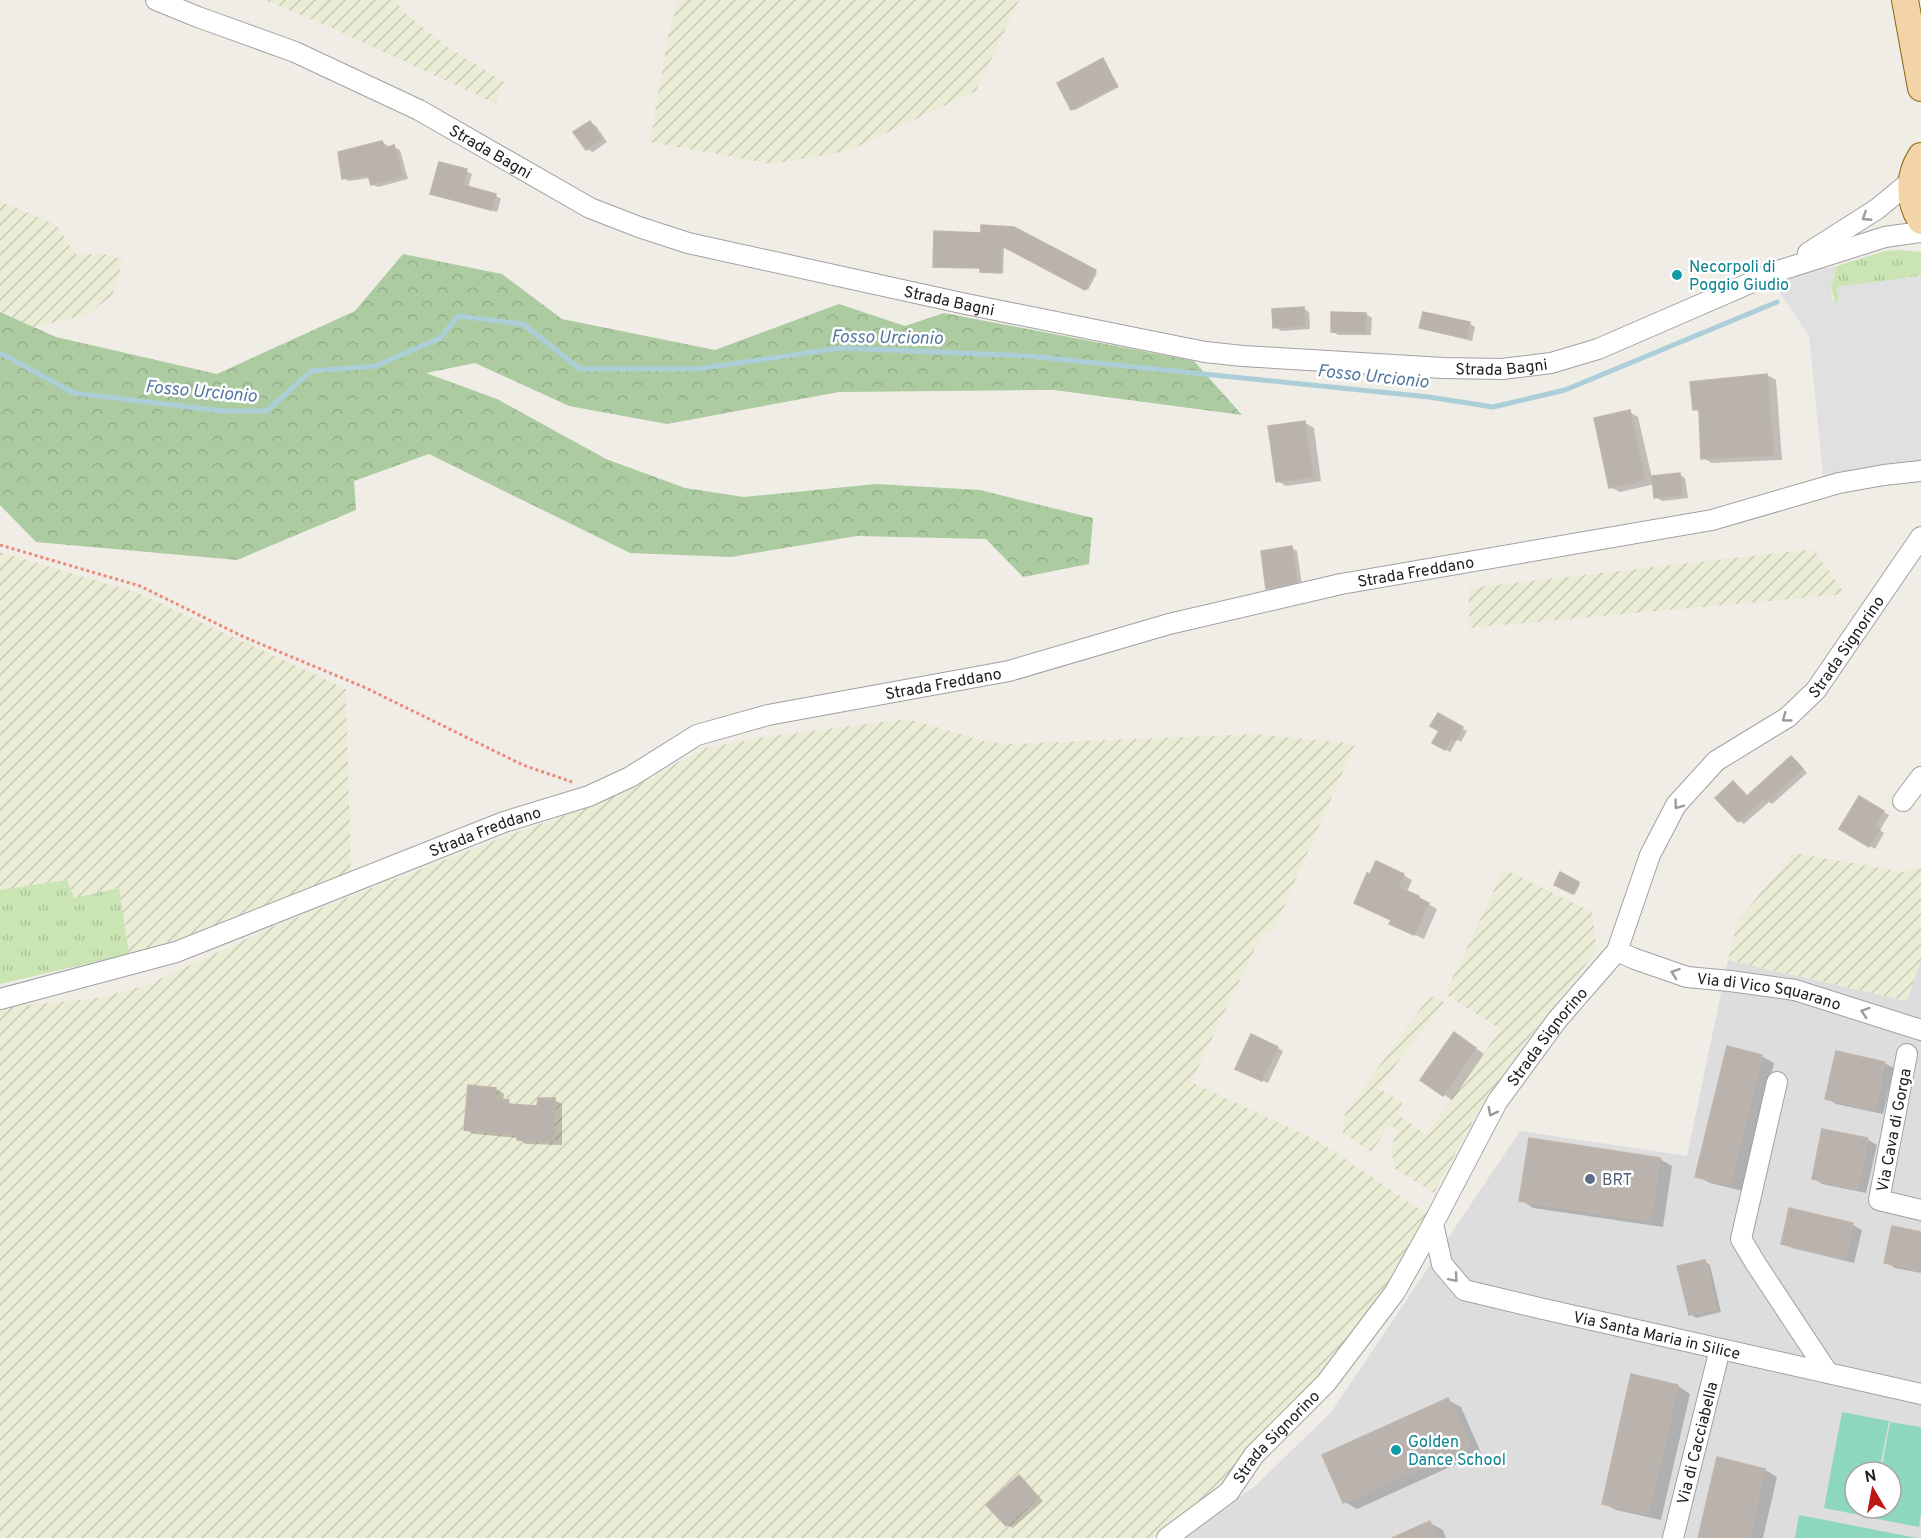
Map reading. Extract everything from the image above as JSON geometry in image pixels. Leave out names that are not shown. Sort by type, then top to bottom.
[{"type":"main road","points":[[1905,0],[1921,88]]},
{"type":"main road","points":[[1915,0],[1921,16]]},
{"type":"main road","points":[[1921,156],[1911,181],[1913,205],[1921,221]]},
{"type":"street","name":"Strada Bagni","points":[[156,0],[305,56],[419,110],[590,208],[639,227],[688,243],[966,304],[1205,352],[1443,368],[1502,369],[1551,363],[1598,349],[1778,271],[1885,237],[1921,232]]},
{"type":"street","name":"Strada Bagni","points":[[1778,271],[1877,209],[1911,181]]},
{"type":"street","name":"Strada Freddano","points":[[0,999],[176,952],[504,822],[589,796],[630,777],[697,735],[768,715],[1009,671],[1169,624],[1341,584],[1712,520],[1839,483],[1921,471]]},
{"type":"street","name":"Strada Signorino","points":[[1167,1538],[1229,1492],[1254,1455],[1326,1383],[1395,1293],[1497,1102],[1557,1020],[1617,951],[1650,855],[1676,805],[1716,762],[1788,717],[1816,690],[1921,537]]},
{"type":"street","points":[[1903,801],[1921,777]]},
{"type":"street","name":"Via di Vico Squarano","points":[[1617,951],[1687,977],[1795,990],[1921,1030]]},
{"type":"street","name":"Via Cava di Gorga","points":[[1907,1054],[1879,1200],[1921,1210]]},
{"type":"street","points":[[1777,1082],[1741,1239],[1828,1373]]},
{"type":"street","name":"Via Santa Maria in Silice","points":[[1433,1224],[1442,1264],[1464,1290],[1921,1394]]},
{"type":"street","name":"Via di Cacciabella","points":[[1673,1538],[1720,1348]]},
{"type":"path","points":[[0,545],[140,586],[244,637],[366,688],[523,765],[579,784],[589,796]]},
{"type":"shaded area","points":[[1837,266],[1831,287],[1835,303],[1839,301],[1837,287],[1921,276],[1921,461],[1823,477],[1809,336],[1780,293],[1770,288],[1759,287],[1801,272]]},
{"type":"shaded area","points":[[1728,960],[1906,1001],[1921,960],[1921,1538],[1180,1538],[1255,1486],[1332,1411],[1520,1131],[1687,1156]]},
{"type":"green space","points":[[265,0],[398,0],[400,9],[446,46],[504,82],[496,104],[339,31]]},
{"type":"green space","points":[[678,0],[1019,0],[976,91],[848,151],[771,164],[650,142],[668,37]]},
{"type":"green space","points":[[0,201],[56,225],[76,254],[104,254],[123,260],[112,296],[86,315],[34,327],[0,312]]},
{"type":"green space","points":[[1885,251],[1921,252],[1921,276],[1837,287],[1839,301],[1835,303],[1831,287],[1837,266]]},
{"type":"green space","points":[[403,254],[502,274],[562,319],[715,350],[839,304],[905,326],[944,313],[1194,361],[1242,415],[1054,390],[839,392],[667,424],[569,406],[475,363],[426,373],[497,399],[606,459],[685,488],[744,497],[876,484],[980,490],[1093,518],[1089,564],[1023,577],[986,539],[857,536],[731,557],[630,553],[429,454],[354,481],[356,510],[237,560],[36,542],[0,505],[0,312],[56,337],[217,374],[355,311]]},
{"type":"green space","points":[[1813,549],[1845,594],[1469,628],[1469,588]]},
{"type":"green space","points":[[0,552],[138,593],[346,689],[351,875],[175,940],[129,954],[119,888],[74,898],[67,880],[0,890]]},
{"type":"green space","points":[[908,719],[988,742],[1012,744],[1256,734],[1355,744],[1275,927],[1261,936],[1191,1082],[1318,1141],[1430,1216],[1391,1289],[1322,1379],[1226,1488],[1158,1538],[0,1538],[0,1008],[97,998],[145,986],[272,927],[514,833],[597,804],[706,748],[771,736]]},
{"type":"green space","points":[[1794,853],[1903,872],[1921,866],[1921,960],[1907,1001],[1728,960],[1738,920]]},
{"type":"green space","points":[[1504,869],[1592,912],[1597,950],[1525,1043],[1477,1114],[1434,1193],[1396,1169],[1391,1150],[1397,1130],[1390,1125],[1371,1152],[1343,1133],[1345,1113],[1430,996],[1444,1002],[1378,1088],[1402,1103],[1398,1114],[1426,1135],[1501,1029],[1445,994]]},
{"type":"green space","points":[[67,880],[74,898],[119,888],[129,954],[0,984],[0,890]]},
{"type":"green space","points":[[1842,1412],[1889,1421],[1881,1460],[1843,1460],[1843,1512],[1824,1508]]},
{"type":"green space","points":[[1890,1422],[1921,1427],[1919,1527],[1882,1520],[1903,1520],[1903,1460],[1883,1460]]},
{"type":"green space","points":[[1799,1515],[1917,1538],[1795,1538]]},
{"type":"building","points":[[1103,58],[1117,86],[1071,110],[1057,83]]},
{"type":"building","points":[[590,121],[602,139],[586,150],[573,132]]},
{"type":"building","points":[[382,141],[385,148],[394,145],[403,176],[371,185],[368,175],[342,179],[338,152]]},
{"type":"building","points":[[439,162],[467,169],[463,185],[496,194],[491,210],[430,194]]},
{"type":"building","points":[[981,225],[1014,227],[1096,270],[1085,290],[1002,246],[1001,273],[980,272],[980,268],[933,267],[934,231],[981,233]]},
{"type":"building","points":[[1304,307],[1305,326],[1273,328],[1272,309]]},
{"type":"building","points":[[1331,312],[1366,313],[1366,333],[1331,332]]},
{"type":"building","points":[[1423,312],[1470,322],[1466,338],[1419,328]]},
{"type":"building","points":[[1767,374],[1774,455],[1701,459],[1699,409],[1693,410],[1690,382]]},
{"type":"building","points":[[1630,410],[1645,480],[1609,488],[1594,418]]},
{"type":"building","points":[[1305,421],[1313,477],[1276,482],[1268,426]]},
{"type":"building","points":[[1680,473],[1682,495],[1654,498],[1652,476]]},
{"type":"building","points":[[1292,546],[1297,582],[1266,589],[1261,551]]},
{"type":"building","points":[[1438,713],[1463,727],[1456,740],[1452,738],[1445,750],[1432,743],[1439,731],[1430,726]]},
{"type":"building","points":[[1791,756],[1803,769],[1766,802],[1763,799],[1738,822],[1715,798],[1733,781],[1747,796]]},
{"type":"building","points":[[1859,796],[1884,811],[1875,826],[1880,829],[1869,847],[1839,829]]},
{"type":"building","points":[[1376,861],[1404,874],[1398,887],[1429,903],[1414,935],[1389,924],[1391,920],[1354,903],[1367,873],[1370,874]]},
{"type":"building","points":[[1560,872],[1579,882],[1573,894],[1554,885]]},
{"type":"building","points":[[1454,1032],[1476,1048],[1443,1096],[1420,1080]]},
{"type":"building","points":[[1251,1034],[1278,1047],[1262,1081],[1235,1069]]},
{"type":"building","points":[[1727,1046],[1762,1055],[1730,1185],[1695,1177]]},
{"type":"building","points":[[1836,1051],[1885,1062],[1874,1110],[1825,1099]]},
{"type":"building","points":[[468,1085],[496,1088],[495,1099],[509,1100],[508,1104],[537,1106],[538,1098],[555,1098],[554,1142],[517,1140],[517,1135],[464,1130]]},
{"type":"building","points":[[1822,1129],[1868,1138],[1857,1189],[1812,1179]]},
{"type":"building","name":"BRT","points":[[1529,1138],[1660,1158],[1650,1221],[1519,1201]]},
{"type":"building","points":[[1789,1208],[1853,1223],[1845,1259],[1781,1244]]},
{"type":"building","points":[[1892,1226],[1921,1232],[1921,1271],[1884,1263]]},
{"type":"building","points":[[1705,1260],[1716,1309],[1689,1315],[1677,1266]]},
{"type":"building","points":[[1631,1374],[1678,1385],[1648,1514],[1602,1504]]},
{"type":"building","name":"Golden Dance School","points":[[1448,1398],[1470,1446],[1343,1503],[1322,1455]]},
{"type":"building","points":[[1717,1457],[1765,1469],[1749,1538],[1698,1538]]},
{"type":"building","points":[[1019,1475],[1038,1497],[1006,1526],[986,1505]]},
{"type":"building","points":[[1430,1521],[1438,1538],[1392,1538]]},
{"type":"waterway","name":"Fosso Urcionio","points":[[0,353],[74,393],[222,411],[267,411],[311,371],[376,366],[440,338],[458,316],[523,324],[580,369],[697,369],[841,348],[1028,356],[1429,397],[1493,407],[1565,390],[1777,302]]},
{"type":"place","name":"Necorpoli di Poggio Giudio","points":[[1677,275]]},
{"type":"place","name":"BRT","points":[[1590,1179]]},
{"type":"place","name":"Golden Dance School","points":[[1396,1450]]}]
